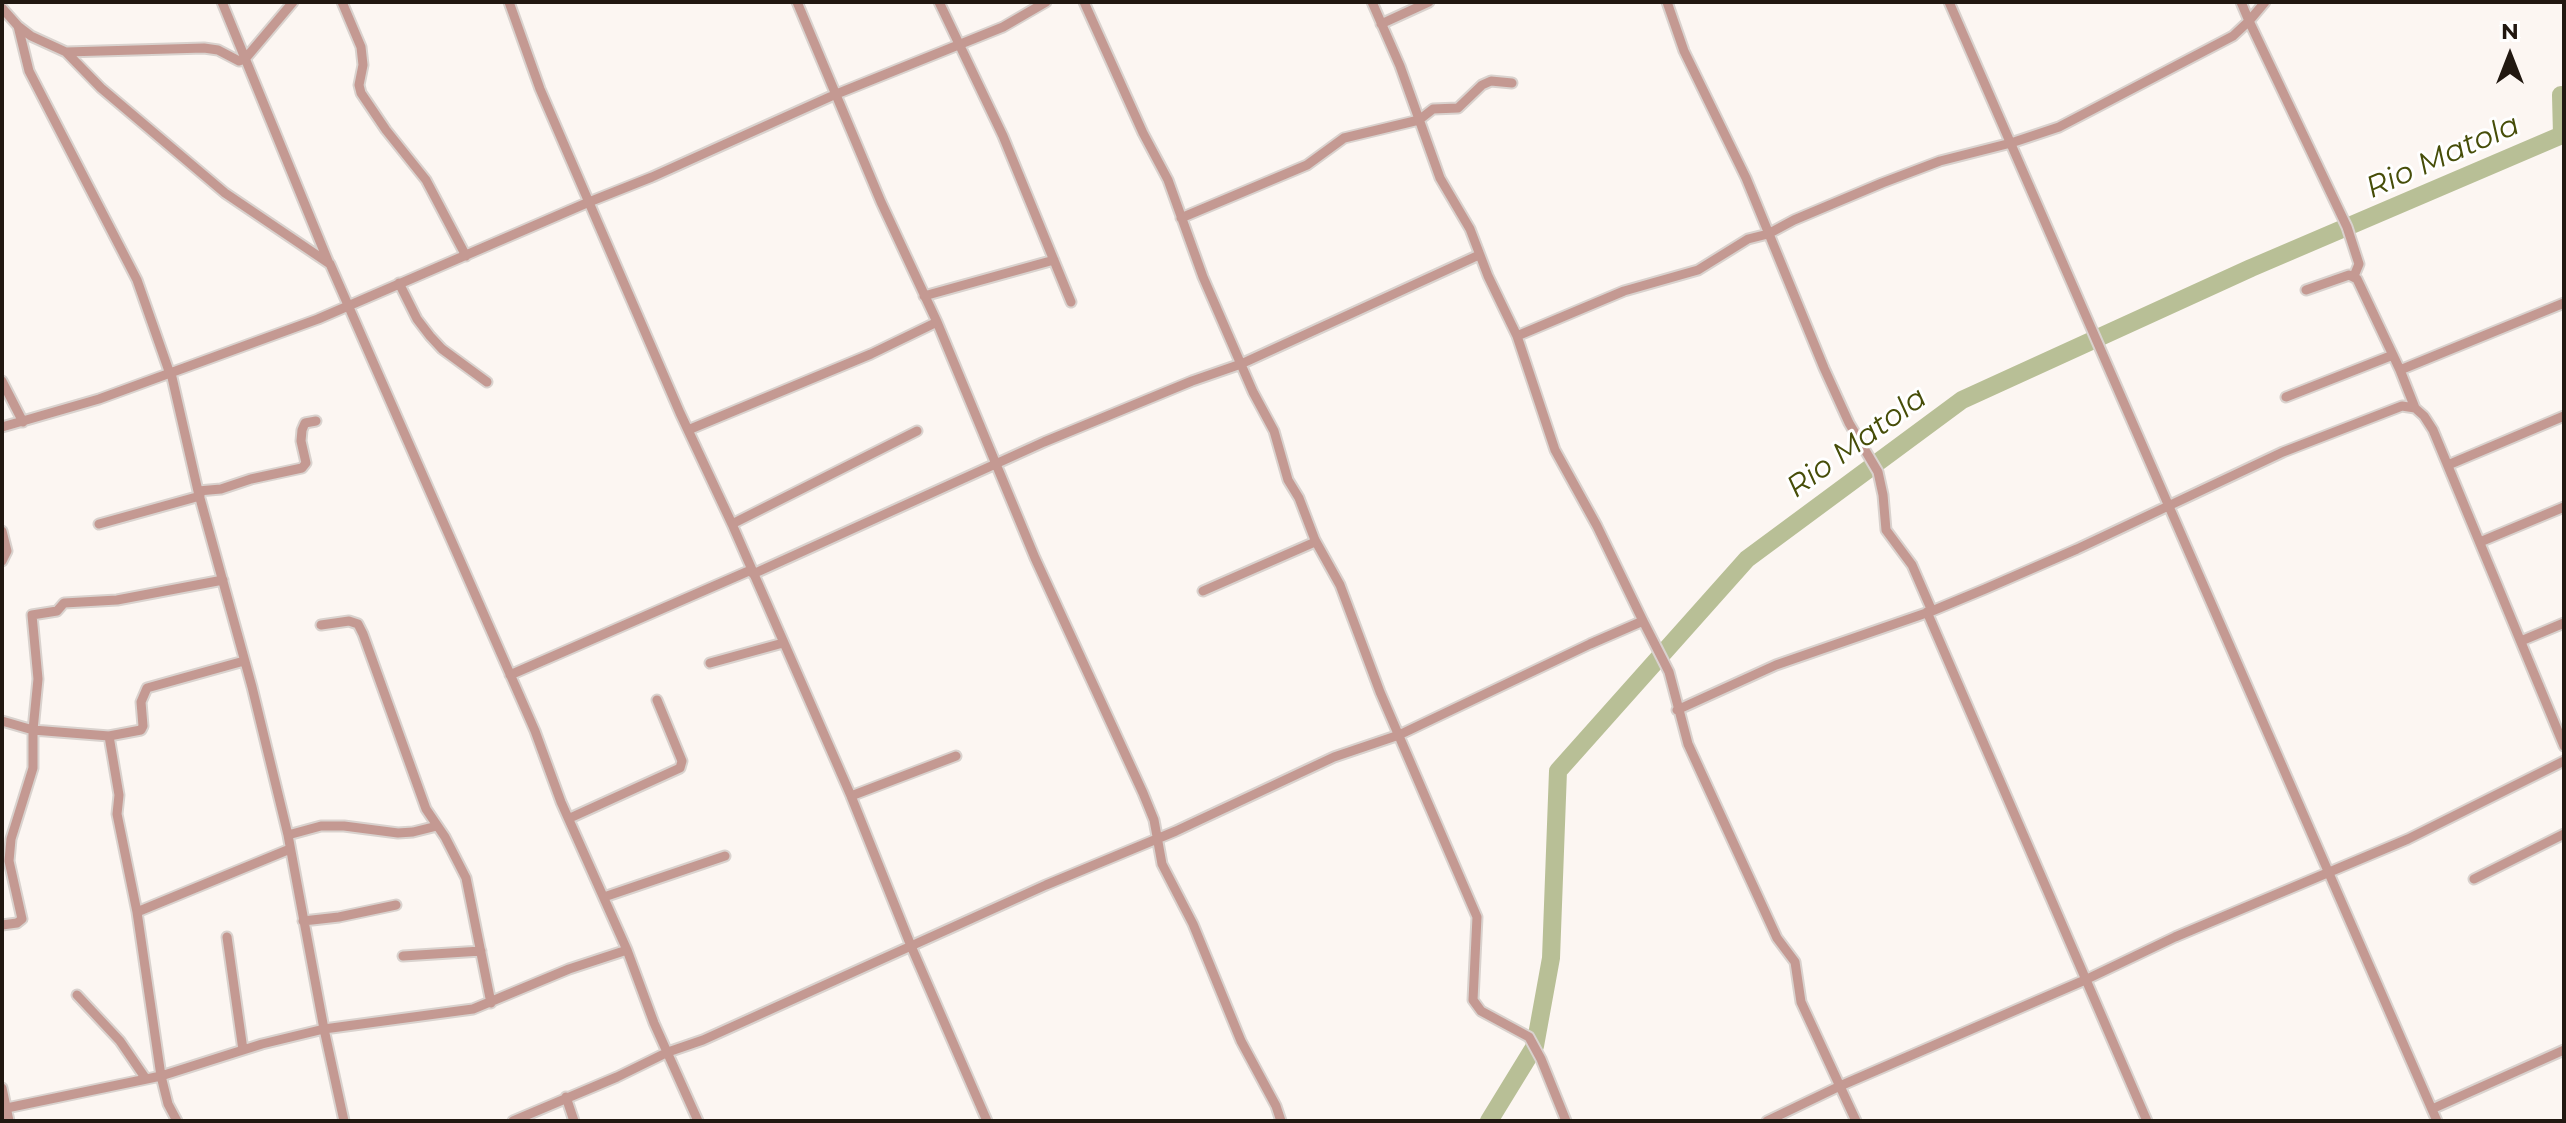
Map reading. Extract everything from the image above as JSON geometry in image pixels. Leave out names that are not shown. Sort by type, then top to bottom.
[{"type":"street","points":[[222,2],[277,133],[312,228],[535,731],[561,802],[698,1121]]},
{"type":"street","points":[[66,52],[204,48],[218,50],[235,61],[245,59],[293,2]]},
{"type":"street","points":[[342,2],[361,47],[361,93],[426,180],[466,256]]},
{"type":"street","points":[[509,2],[540,89],[851,796],[911,946],[987,1121]]},
{"type":"street","points":[[797,2],[834,95],[937,322],[1059,613],[1143,793],[1154,820],[1162,864],[1193,924],[1241,1041],[1281,1121]]},
{"type":"street","points":[[939,2],[1003,136],[1071,302]]},
{"type":"street","points":[[2,427],[170,373],[347,307],[652,177],[834,95],[1003,27],[1046,2]]},
{"type":"street","points":[[1084,2],[1131,108],[1168,180],[1203,277],[1274,431],[1288,480],[1299,498],[1315,542],[1340,585],[1399,735],[1477,917],[1478,950],[1473,1000],[1481,1011],[1529,1037],[1566,1121]]},
{"type":"street","points":[[1372,2],[1440,178],[1470,229],[1517,336],[1555,450],[1597,526],[1669,672],[1688,744],[1777,938],[1795,962],[1801,1002],[1856,1121]]},
{"type":"street","points":[[1381,24],[1429,2]]},
{"type":"street","points":[[1667,2],[1684,51],[1746,178],[1849,423],[1878,472],[1886,530],[1912,565],[2147,1121]]},
{"type":"street","points":[[1949,2],[2437,1121]]},
{"type":"street","points":[[2241,2],[2347,227],[2359,264],[2354,276],[2415,408],[2433,430],[2563,743]]},
{"type":"street","points":[[1517,336],[1624,291],[1698,270],[1748,239],[1768,234],[1847,197],[1928,165],[2059,127],[2233,36],[2265,2]]},
{"type":"street","points":[[2,8],[31,36],[66,52],[101,88],[225,193],[330,264]]},
{"type":"street","points":[[18,26],[29,71],[137,280],[170,373],[288,835],[344,1121]]},
{"type":"street","points":[[1181,218],[1307,165],[1344,138],[1419,120],[1433,109],[1458,108],[1482,85],[1491,81],[1512,83]]},
{"type":"street","points":[[510,675],[1044,442],[1241,364],[1479,255]]},
{"type":"street","points":[[924,296],[1054,260]]},
{"type":"street","points":[[2306,290],[2354,276]]},
{"type":"street","points":[[399,283],[417,319],[436,342],[487,382]]},
{"type":"street","points":[[2400,370],[2564,303]]},
{"type":"street","points":[[688,430],[871,354],[937,322]]},
{"type":"street","points":[[2286,397],[2393,355]]},
{"type":"street","points":[[2,381],[23,422]]},
{"type":"street","points":[[1677,710],[1776,665],[1929,611],[2077,549],[2283,452],[2402,406],[2415,408]]},
{"type":"street","points":[[2448,465],[2564,416]]},
{"type":"street","points":[[99,524],[199,493],[302,468],[306,463],[302,430],[305,423],[316,421]]},
{"type":"street","points":[[732,524],[917,431]]},
{"type":"street","points":[[2480,542],[2564,507]]},
{"type":"street","points":[[2,531],[7,551],[2,561]]},
{"type":"street","points":[[1203,591],[1315,542]]},
{"type":"street","points":[[2,925],[22,919],[9,861],[11,839],[33,768],[38,653],[32,615],[57,611],[64,603],[117,600],[223,580]]},
{"type":"street","points":[[321,625],[349,621],[358,624],[426,809],[466,878],[491,1003]]},
{"type":"street","points":[[513,1121],[1157,839],[1334,757],[1399,735],[1643,621]]},
{"type":"street","points":[[2521,641],[2564,623]]},
{"type":"street","points":[[710,663],[783,643]]},
{"type":"street","points":[[2,721],[33,730],[109,736],[141,730],[141,702],[147,688],[244,661]]},
{"type":"street","points":[[570,818],[680,768],[682,761],[657,700]]},
{"type":"street","points":[[109,736],[119,795],[117,814],[137,912],[161,1076],[168,1104],[177,1121]]},
{"type":"street","points":[[851,796],[956,756]]},
{"type":"street","points":[[1767,1121],[2175,937],[2408,839],[2564,761]]},
{"type":"street","points":[[288,835],[321,826],[398,833],[437,826]]},
{"type":"street","points":[[2474,879],[2564,834]]},
{"type":"street","points":[[137,912],[290,849]]},
{"type":"street","points":[[604,897],[725,856]]},
{"type":"street","points":[[303,921],[396,905]]},
{"type":"street","points":[[227,937],[243,1050]]},
{"type":"street","points":[[4,1108],[161,1076],[324,1029],[473,1009],[569,969],[627,950]]},
{"type":"street","points":[[403,956],[481,951]]},
{"type":"street","points":[[77,995],[120,1041],[146,1079]]},
{"type":"street","points":[[2432,1109],[2564,1050]]},
{"type":"street","points":[[2,1088],[9,1121]]},
{"type":"street","points":[[566,1097],[574,1121]]},
{"type":"waterway","name":"Rio Matola","points":[[1489,1121],[1535,1046],[1551,958],[1558,771],[1747,559],[1962,400],[2251,268],[2562,135],[2561,95]]}]
